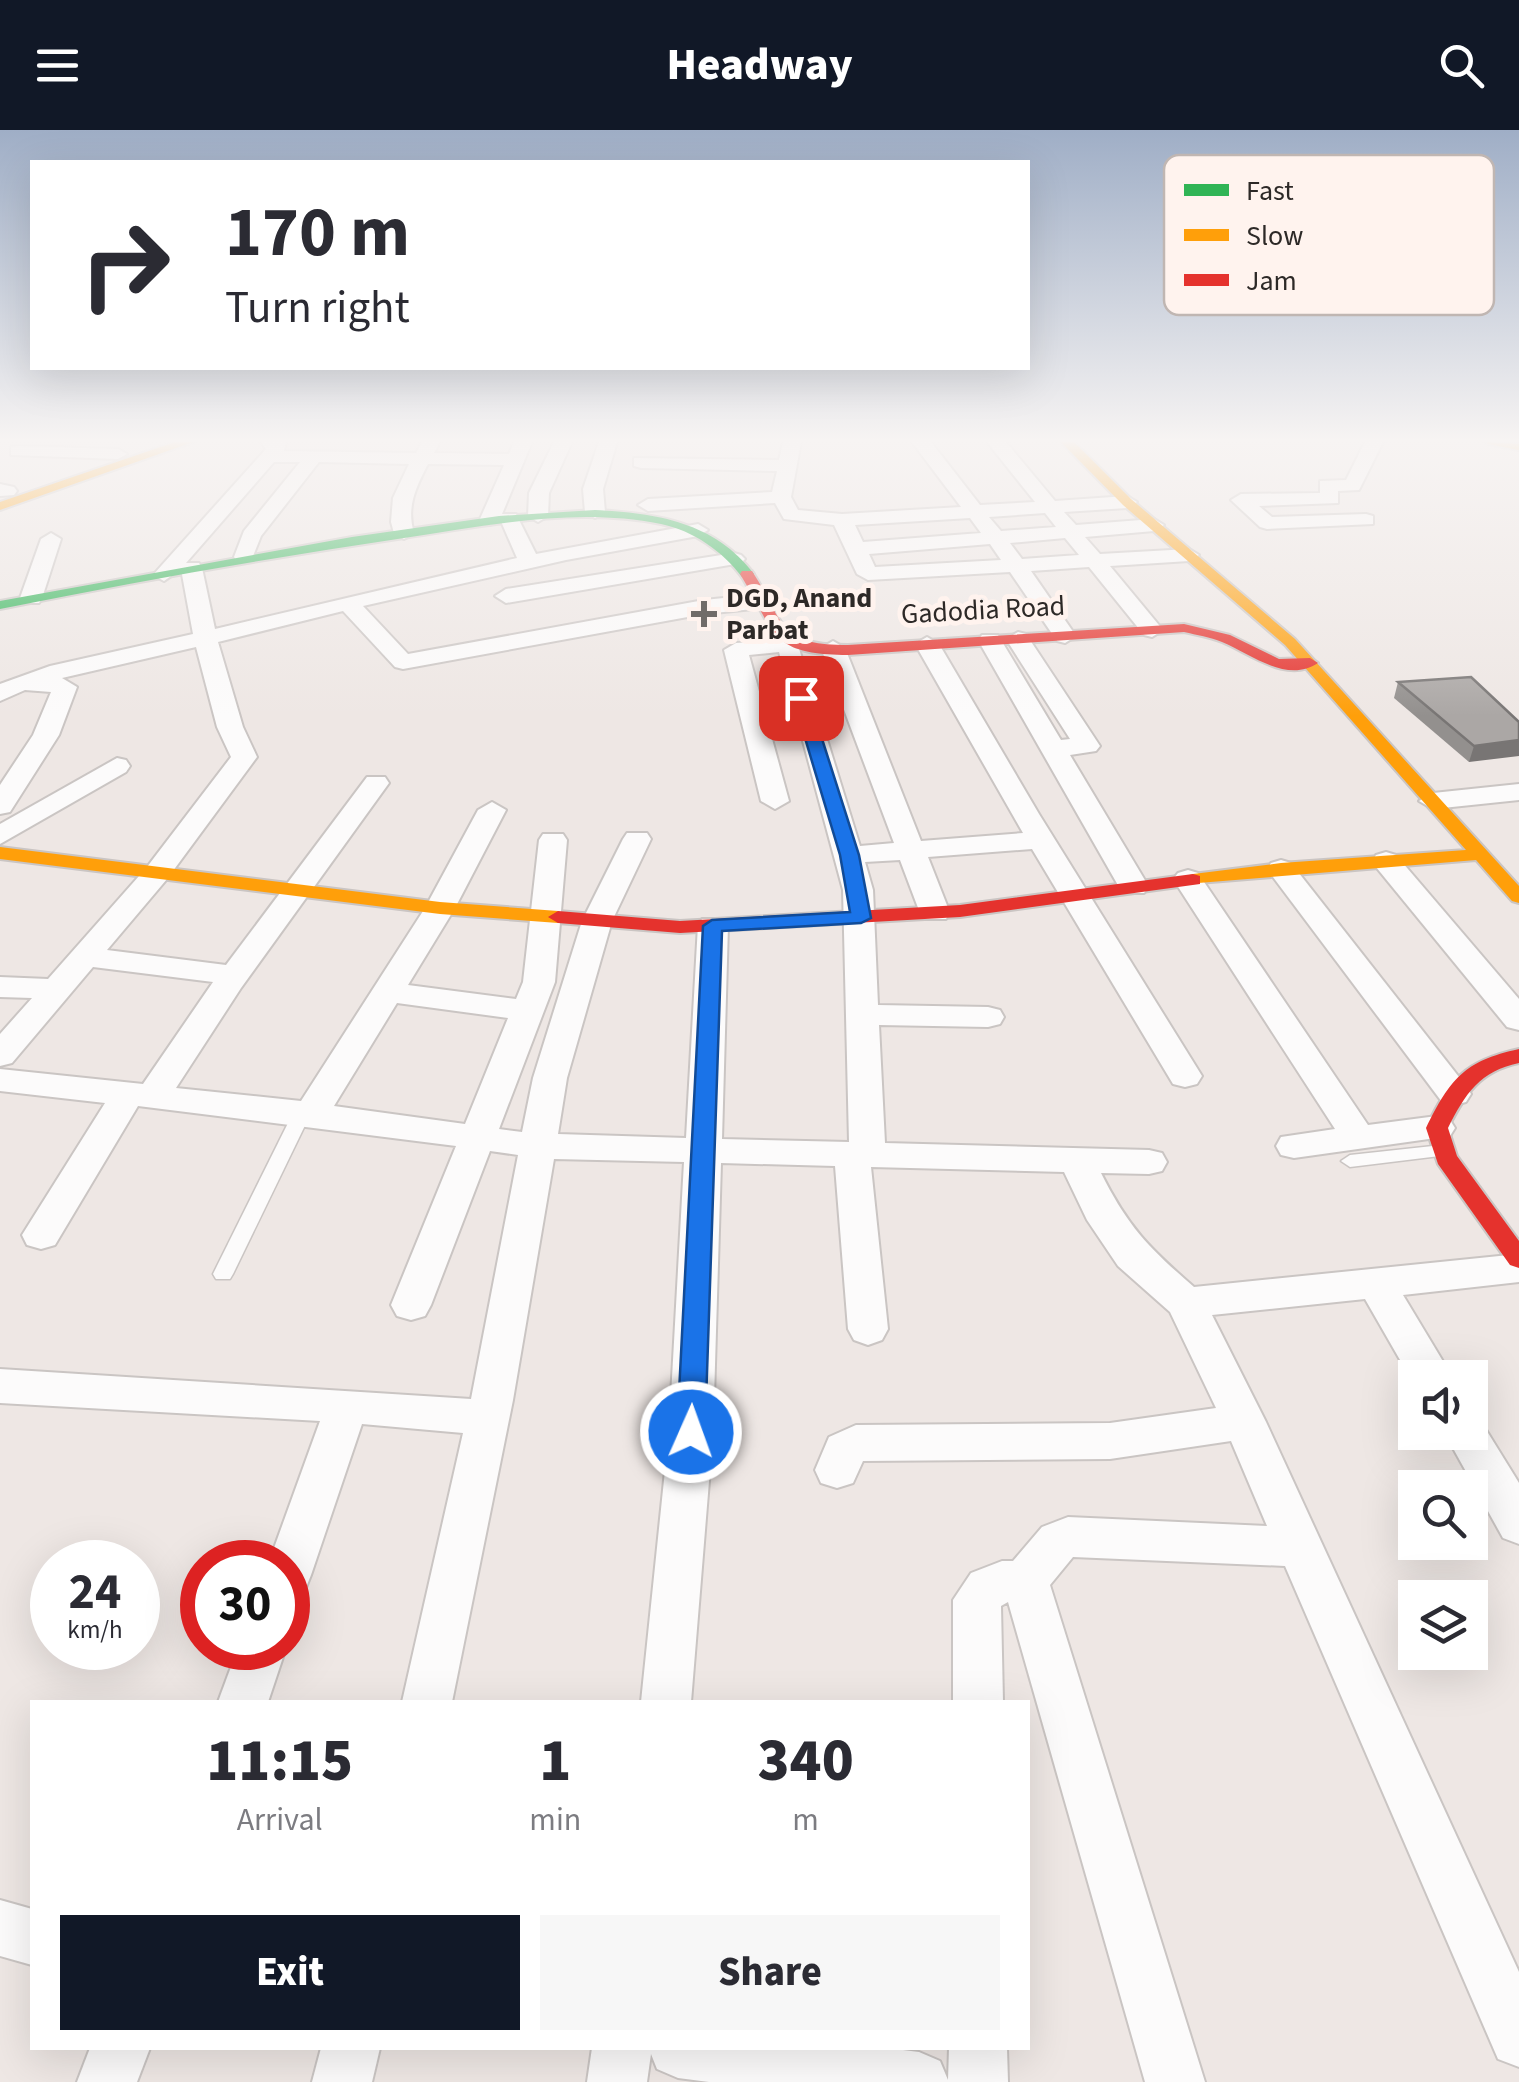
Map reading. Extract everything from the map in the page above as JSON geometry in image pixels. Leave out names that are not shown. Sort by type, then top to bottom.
[{"type":"street","points":[[164,574],[197,533]]},
{"type":"street","points":[[244,557],[253,533]]},
{"type":"street","points":[[0,605],[110,580],[403,533]]},
{"type":"street","points":[[509,533],[528,560]]},
{"type":"street","points":[[3,690],[528,560],[680,533]]},
{"type":"street","points":[[702,533],[734,560],[764,602],[779,636],[788,644],[791,667],[850,855],[861,918],[859,1156],[868,1328]]},
{"type":"street","points":[[848,533],[868,574],[1189,555]]},
{"type":"street","points":[[991,533],[1064,636]]},
{"type":"street","points":[[856,549],[1058,533]]},
{"type":"street","points":[[1073,533],[1152,630]]},
{"type":"street","points":[[1163,533],[1310,663],[1519,896]]},
{"type":"street","points":[[31,598],[52,539]]},
{"type":"street","points":[[506,596],[734,560]]},
{"type":"street","points":[[0,1055],[157,873],[244,757],[230,727],[204,638],[191,568]]},
{"type":"street","points":[[347,602],[402,662],[704,607],[764,602]]},
{"type":"street","name":"Gadodia Road","points":[[788,644],[833,648],[1192,629],[1232,641],[1276,664],[1310,663]]},
{"type":"street","points":[[1018,638],[1087,746],[1056,748]]},
{"type":"street","points":[[990,640],[1134,886]]},
{"type":"street","points":[[775,801],[736,650],[788,644]]},
{"type":"street","points":[[927,644],[1185,1076]]},
{"type":"street","points":[[833,648],[934,913]]},
{"type":"street","points":[[0,806],[46,736],[65,687],[59,684],[3,690]]},
{"type":"street","points":[[0,836],[118,766]]},
{"type":"street","points":[[41,1235],[141,1094],[299,890],[376,783]]},
{"type":"street","points":[[1433,800],[1519,792]]},
{"type":"street","points":[[306,1114],[440,908],[492,810]]},
{"type":"street","points":[[427,1700],[488,1418],[550,1078],[597,921],[638,839]]},
{"type":"street","points":[[411,1305],[474,1137],[539,982],[552,840]]},
{"type":"street","points":[[850,855],[1042,840]]},
{"type":"street","points":[[0,852],[440,908],[712,926],[934,913],[1280,869],[1481,854]]},
{"type":"street","points":[[1386,861],[1519,1020]]},
{"type":"street","points":[[1280,869],[1454,1094]]},
{"type":"street","points":[[1188,879],[1355,1149]]},
{"type":"street","points":[[666,1700],[691,1432],[712,926]]},
{"type":"street","points":[[84,957],[234,975]]},
{"type":"street","points":[[0,987],[57,989]]},
{"type":"street","points":[[388,992],[529,1011]]},
{"type":"street","points":[[862,1016],[988,1017]]},
{"type":"street","points":[[1440,1139],[1454,1094],[1479,1064],[1519,1056]]},
{"type":"street","points":[[0,1080],[306,1114],[536,1146],[1149,1162]]},
{"type":"street","points":[[1294,1146],[1355,1149],[1440,1139]]},
{"type":"street","points":[[1440,1139],[1519,1259]]},
{"type":"street","points":[[1077,1162],[1106,1220],[1132,1256],[1186,1302],[1244,1422],[1519,2038]]},
{"type":"street","points":[[1186,1302],[1519,1268]]},
{"type":"street","points":[[1376,1284],[1421,1360]]},
{"type":"street","points":[[0,1386],[488,1418]]},
{"type":"street","points":[[300,1540],[347,1406]]},
{"type":"street","points":[[837,1470],[844,1450],[856,1443],[1110,1440],[1244,1422]]},
{"type":"street","points":[[1476,1450],[1519,1524]]},
{"type":"street","points":[[1023,1584],[1058,1541],[1068,1536],[1300,1548]]},
{"type":"street","points":[[978,1700],[978,1600],[984,1588],[1012,1580],[1030,1592],[1175,2082]]},
{"type":"street","points":[[244,1700],[254,1670]]},
{"type":"street","points":[[0,1928],[30,1936]]},
{"type":"street","points":[[107,2082],[119,2050]]},
{"type":"street","points":[[342,2082],[351,2050]]},
{"type":"street","points":[[617,2082],[622,2050]]},
{"type":"street","points":[[692,2050],[919,2082]]},
{"type":"street","points":[[978,2050],[978,2082]]},
{"type":"lane","points":[[223,1274],[306,1114]]},
{"type":"building","points":[[1471,677],[1519,722],[1519,740],[1474,746],[1398,682]]},
{"type":"traffic: fast","points":[[0,605],[151,575],[410,533]]},
{"type":"traffic: fast","points":[[698,533],[719,546],[747,574]]},
{"type":"traffic: slow","points":[[1163,533],[1290,642],[1519,897]]},
{"type":"traffic: slow","points":[[0,853],[440,908],[558,917]]},
{"type":"traffic: slow","points":[[1193,880],[1281,869],[1481,854]]},
{"type":"traffic: jam","points":[[747,574],[781,634],[790,642],[821,650],[1184,628],[1225,638],[1276,664],[1310,663]]},
{"type":"traffic: jam","points":[[558,917],[680,927],[960,911],[1193,880]]},
{"type":"traffic: jam","points":[[1519,1056],[1476,1071],[1459,1088],[1437,1128],[1446,1158],[1519,1259]]},
{"type":"place","name":"DGD, Anand Parbat","points":[[704,614]]},
{"type":"route","points":[[691,1432],[712,926],[861,918],[850,855],[801,698]]}]
